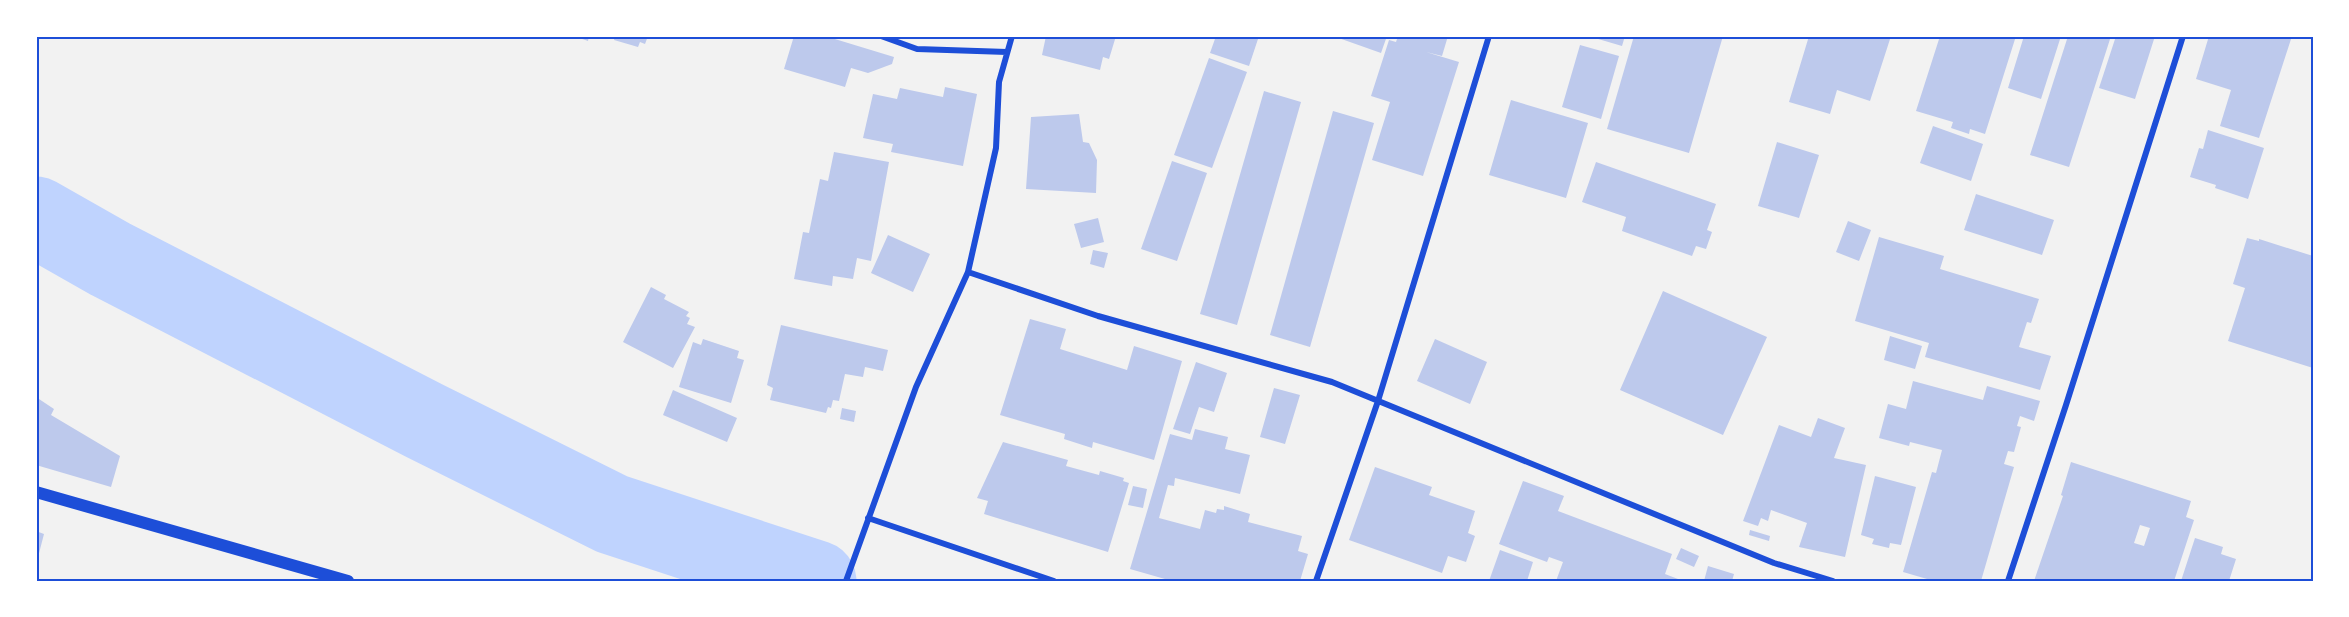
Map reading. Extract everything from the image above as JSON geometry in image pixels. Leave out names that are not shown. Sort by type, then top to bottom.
[{"type":"main road","points":[[36,492],[348,581]]},
{"type":"street","points":[[881,36],[917,49],[1007,52]]},
{"type":"street","points":[[846,581],[916,387],[968,272],[996,148],[999,82],[1012,36]]},
{"type":"street","points":[[1316,581],[1378,401],[1489,36]]},
{"type":"street","points":[[2008,581],[2183,36]]},
{"type":"street","points":[[968,272],[1098,316],[1332,382],[1774,563],[1833,581]]},
{"type":"street","points":[[868,518],[1054,581]]},
{"type":"building","points":[[574,36],[589,36],[588,41]]},
{"type":"building","points":[[615,36],[648,36],[645,44],[640,42],[638,47],[614,40]]},
{"type":"building","points":[[794,36],[825,36],[894,57],[892,64],[868,73],[851,68],[845,87],[784,69]]},
{"type":"building","points":[[1046,36],[1116,36],[1109,59],[1103,57],[1100,70],[1042,55]]},
{"type":"building","points":[[1216,36],[1259,36],[1249,66],[1210,53]]},
{"type":"building","points":[[1333,36],[1387,36],[1381,53]]},
{"type":"building","points":[[1398,36],[1448,36],[1442,56],[1426,52],[1459,62],[1423,176],[1372,160],[1390,102],[1371,96],[1389,40],[1396,42]]},
{"type":"building","points":[[1588,36],[1625,36],[1622,46]]},
{"type":"building","points":[[1634,36],[1723,36],[1689,153],[1607,129]]},
{"type":"building","points":[[1809,36],[1891,36],[1870,101],[1837,90],[1830,114],[1789,102]]},
{"type":"building","points":[[1940,36],[2016,36],[1985,134],[1970,129],[1969,134],[1951,128],[1953,122],[1916,111]]},
{"type":"building","points":[[2024,36],[2061,36],[2041,99],[2008,88]]},
{"type":"building","points":[[2068,36],[2111,36],[2069,167],[2030,155]]},
{"type":"building","points":[[2116,36],[2155,36],[2135,99],[2099,88]]},
{"type":"building","points":[[2209,36],[2292,36],[2259,138],[2220,126],[2231,90],[2196,79]]},
{"type":"building","points":[[1580,45],[1619,56],[1601,119],[1562,107]]},
{"type":"building","points":[[1209,58],[1247,72],[1212,168],[1174,155]]},
{"type":"building","points":[[945,87],[977,94],[963,166],[891,152],[893,144],[863,138],[873,94],[897,99],[900,88],[943,97]]},
{"type":"building","points":[[1264,91],[1301,102],[1237,325],[1200,314]]},
{"type":"building","points":[[1511,100],[1588,123],[1566,198],[1489,175]]},
{"type":"building","points":[[1333,111],[1374,123],[1310,347],[1270,335]]},
{"type":"building","points":[[1079,114],[1083,142],[1089,143],[1097,160],[1096,193],[1026,189],[1031,117]]},
{"type":"building","points":[[1933,126],[1983,144],[1971,181],[1920,163]]},
{"type":"building","points":[[2208,130],[2264,148],[2248,199],[2190,177],[2199,148],[2203,149]]},
{"type":"building","points":[[1777,142],[1819,155],[1799,218],[1758,206]]},
{"type":"building","points":[[834,152],[889,162],[871,261],[857,258],[853,279],[833,276],[832,286],[794,279],[803,232],[809,233],[820,179],[828,181]]},
{"type":"building","points":[[1172,161],[1207,173],[1177,261],[1141,249]]},
{"type":"building","points":[[1596,162],[1716,204],[1707,230],[1712,232],[1706,249],[1696,246],[1692,256],[1622,231],[1626,217],[1582,202]]},
{"type":"building","points":[[1976,194],[2054,220],[2042,255],[1964,230]]},
{"type":"building","points":[[1098,218],[1104,242],[1081,248],[1074,224]]},
{"type":"building","points":[[1848,221],[1871,230],[1859,261],[1836,252]]},
{"type":"building","points":[[888,235],[930,254],[913,292],[871,273]]},
{"type":"building","points":[[1879,237],[1944,256],[1940,269],[2039,299],[2031,323],[2027,322],[2019,347],[2051,356],[2040,390],[1925,357],[1929,343],[1855,321]]},
{"type":"building","points":[[2247,238],[2259,241],[2259,239],[2313,256],[2313,368],[2228,341],[2245,288],[2233,284]]},
{"type":"building","points":[[1093,250],[1108,253],[1104,268],[1090,264]]},
{"type":"building","points":[[651,287],[666,295],[664,299],[689,312],[686,316],[690,318],[687,324],[695,327],[673,368],[623,342]]},
{"type":"building","points":[[1663,291],[1767,337],[1723,435],[1620,390]]},
{"type":"building","points":[[1030,319],[1066,329],[1060,349],[1127,370],[1134,346],[1182,361],[1154,460],[1093,442],[1092,448],[1064,439],[1065,434],[1000,415]]},
{"type":"building","points":[[781,325],[888,350],[883,371],[865,367],[863,377],[845,374],[839,401],[833,400],[831,408],[828,407],[826,413],[770,400],[773,388],[767,385]]},
{"type":"building","points":[[1890,336],[1922,346],[1915,369],[1884,360]]},
{"type":"building","points":[[703,339],[739,351],[737,358],[744,360],[731,403],[679,387],[693,342],[701,345]]},
{"type":"building","points":[[1435,339],[1487,362],[1470,404],[1417,381]]},
{"type":"building","points":[[1196,362],[1227,373],[1214,412],[1199,407],[1190,434],[1173,429]]},
{"type":"building","points":[[1913,381],[1983,400],[1987,386],[2040,401],[2034,421],[2020,416],[2017,426],[2021,427],[2014,452],[2008,451],[2004,464],[2014,467],[1981,581],[1934,581],[1903,572],[1932,472],[1936,473],[1942,450],[1910,442],[1909,446],[1879,438],[1888,404],[1906,409]]},
{"type":"building","points":[[1274,388],[1300,395],[1285,444],[1260,437]]},
{"type":"building","points":[[673,390],[737,418],[727,442],[663,415]]},
{"type":"building","points":[[36,397],[54,409],[51,415],[120,456],[111,487],[36,465]]},
{"type":"building","points":[[842,408],[856,411],[854,422],[840,419]]},
{"type":"building","points":[[1818,418],[1845,428],[1834,458],[1866,465],[1845,557],[1799,547],[1807,523],[1771,510],[1768,521],[1761,518],[1758,526],[1743,521],[1779,425],[1811,437]]},
{"type":"building","points":[[1195,429],[1228,437],[1225,449],[1250,455],[1240,494],[1175,478],[1174,486],[1168,485],[1159,518],[1200,529],[1205,510],[1216,513],[1217,509],[1224,510],[1224,506],[1250,514],[1248,522],[1302,536],[1298,551],[1308,554],[1300,581],[1172,581],[1130,569],[1170,434],[1192,440]]},
{"type":"building","points":[[1003,442],[1068,460],[1066,466],[1099,475],[1100,471],[1124,478],[1123,481],[1129,483],[1108,552],[984,514],[988,501],[977,498]]},
{"type":"building","points":[[2071,462],[2191,501],[2186,517],[2194,520],[2174,581],[2034,581],[2063,496],[2061,495]],"holes":[[[2140,525],[2150,528],[2144,546],[2134,543]]]},
{"type":"building","points":[[1375,467],[1432,487],[1429,495],[1475,511],[1468,533],[1475,536],[1466,562],[1448,556],[1442,573],[1349,540]]},
{"type":"building","points":[[1875,476],[1916,487],[1901,545],[1890,543],[1889,548],[1872,544],[1874,539],[1861,535]]},
{"type":"building","points":[[1523,481],[1564,496],[1558,511],[1672,554],[1665,574],[1678,579],[1677,581],[1556,581],[1563,562],[1549,557],[1547,562],[1499,544]]},
{"type":"building","points":[[1133,486],[1147,489],[1143,508],[1128,505]]},
{"type":"building","points":[[1750,530],[1770,536],[1769,541],[1749,535]]},
{"type":"building","points":[[36,531],[44,534],[37,561],[36,561]]},
{"type":"building","points":[[2195,538],[2223,547],[2221,554],[2236,559],[2229,581],[2181,581]]},
{"type":"building","points":[[1681,548],[1699,556],[1694,567],[1676,559]]},
{"type":"building","points":[[1500,550],[1533,562],[1527,581],[1489,581]]},
{"type":"building","points":[[1708,566],[1734,574],[1732,581],[1704,581]]},
{"type":"waterway","points":[[36,217],[110,259],[612,514],[816,581]]}]
